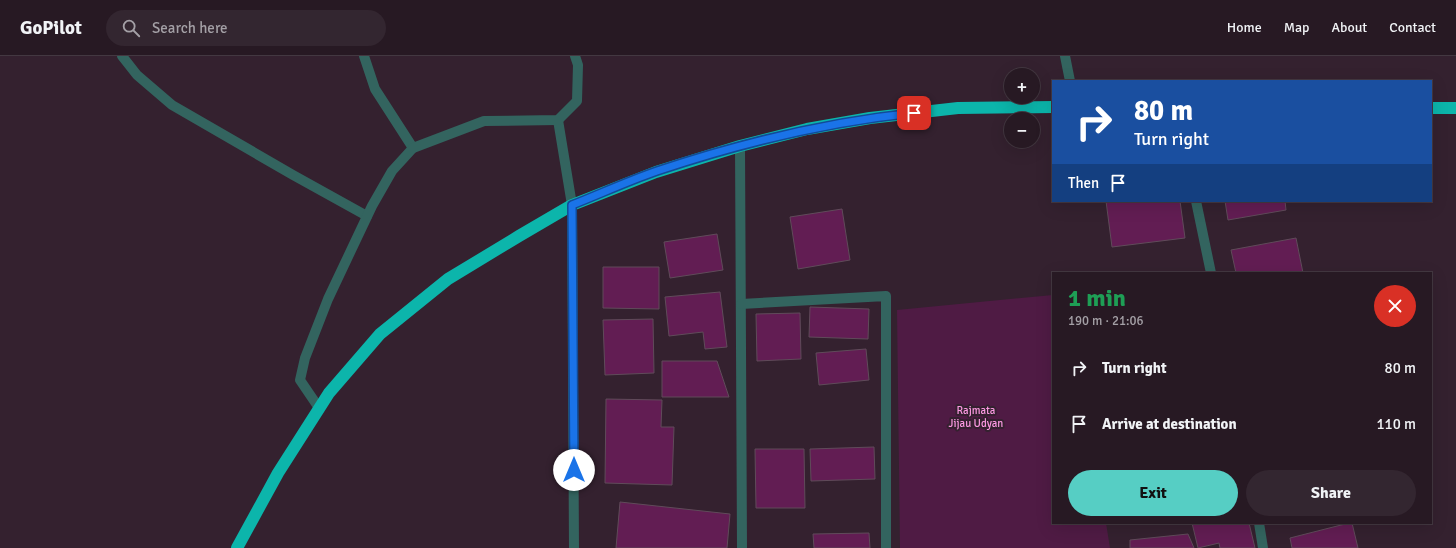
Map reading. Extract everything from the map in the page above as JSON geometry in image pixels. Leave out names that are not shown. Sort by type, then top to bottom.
[{"type":"highway","points":[[238,548],[278,473],[319,408],[329,393],[380,334],[448,279],[572,205],[656,172],[740,146],[807,129],[870,118],[958,108],[1052,107]]},
{"type":"highway","points":[[1432,108],[1456,108]]},
{"type":"street","points":[[122,56],[137,75],[172,104],[293,175],[367,216]]},
{"type":"street","points":[[364,56],[375,89],[413,148]]},
{"type":"street","points":[[319,408],[300,380],[305,358],[328,299],[367,216],[392,171],[413,148],[484,122],[558,120],[576,101],[578,65],[575,56]]},
{"type":"street","points":[[1065,56],[1070,80]]},
{"type":"street","points":[[558,120],[572,205],[574,548]]},
{"type":"street","points":[[740,146],[742,548]]},
{"type":"street","points":[[1196,202],[1211,272]]},
{"type":"street","points":[[741,304],[886,296],[886,548]]},
{"type":"street","points":[[1259,524],[1263,548]]},
{"type":"green space","name":"Rajmata Jijau Udyan","points":[[1052,295],[1052,524],[1106,524],[1110,548],[900,548],[897,310]]},
{"type":"building","points":[[1106,202],[1180,202],[1185,238],[1112,247]]},
{"type":"building","points":[[1225,202],[1285,202],[1286,210],[1228,220]]},
{"type":"building","points":[[842,209],[850,260],[798,269],[790,217]]},
{"type":"building","points":[[717,234],[723,270],[670,278],[664,242]]},
{"type":"building","points":[[1296,238],[1303,272],[1236,272],[1231,250]]},
{"type":"building","points":[[603,267],[659,267],[659,309],[603,308]]},
{"type":"building","points":[[720,292],[727,347],[705,349],[703,332],[669,336],[665,297]]},
{"type":"building","points":[[810,307],[869,309],[868,339],[809,337]]},
{"type":"building","points":[[800,313],[801,359],[757,361],[756,314]]},
{"type":"building","points":[[653,319],[654,373],[605,375],[603,320]]},
{"type":"building","points":[[866,349],[869,380],[819,385],[816,353]]},
{"type":"building","points":[[662,361],[717,361],[729,397],[662,397]]},
{"type":"building","points":[[606,399],[662,400],[661,427],[674,427],[672,485],[605,483]]},
{"type":"building","points":[[874,447],[875,479],[811,481],[810,449]]},
{"type":"building","points":[[755,449],[804,449],[805,508],[756,508]]},
{"type":"building","points":[[620,502],[730,514],[727,548],[616,548]]},
{"type":"building","points":[[1192,524],[1249,524],[1255,548],[1220,548],[1219,543],[1198,548]]},
{"type":"building","points":[[1345,524],[1352,524],[1358,548],[1292,548],[1290,538]]},
{"type":"building","points":[[869,533],[870,548],[814,548],[813,534]]},
{"type":"building","points":[[1188,534],[1194,548],[1130,548],[1130,540]]},
{"type":"route","points":[[574,470],[572,205],[656,172],[740,146],[807,129],[870,118],[914,113]]}]
